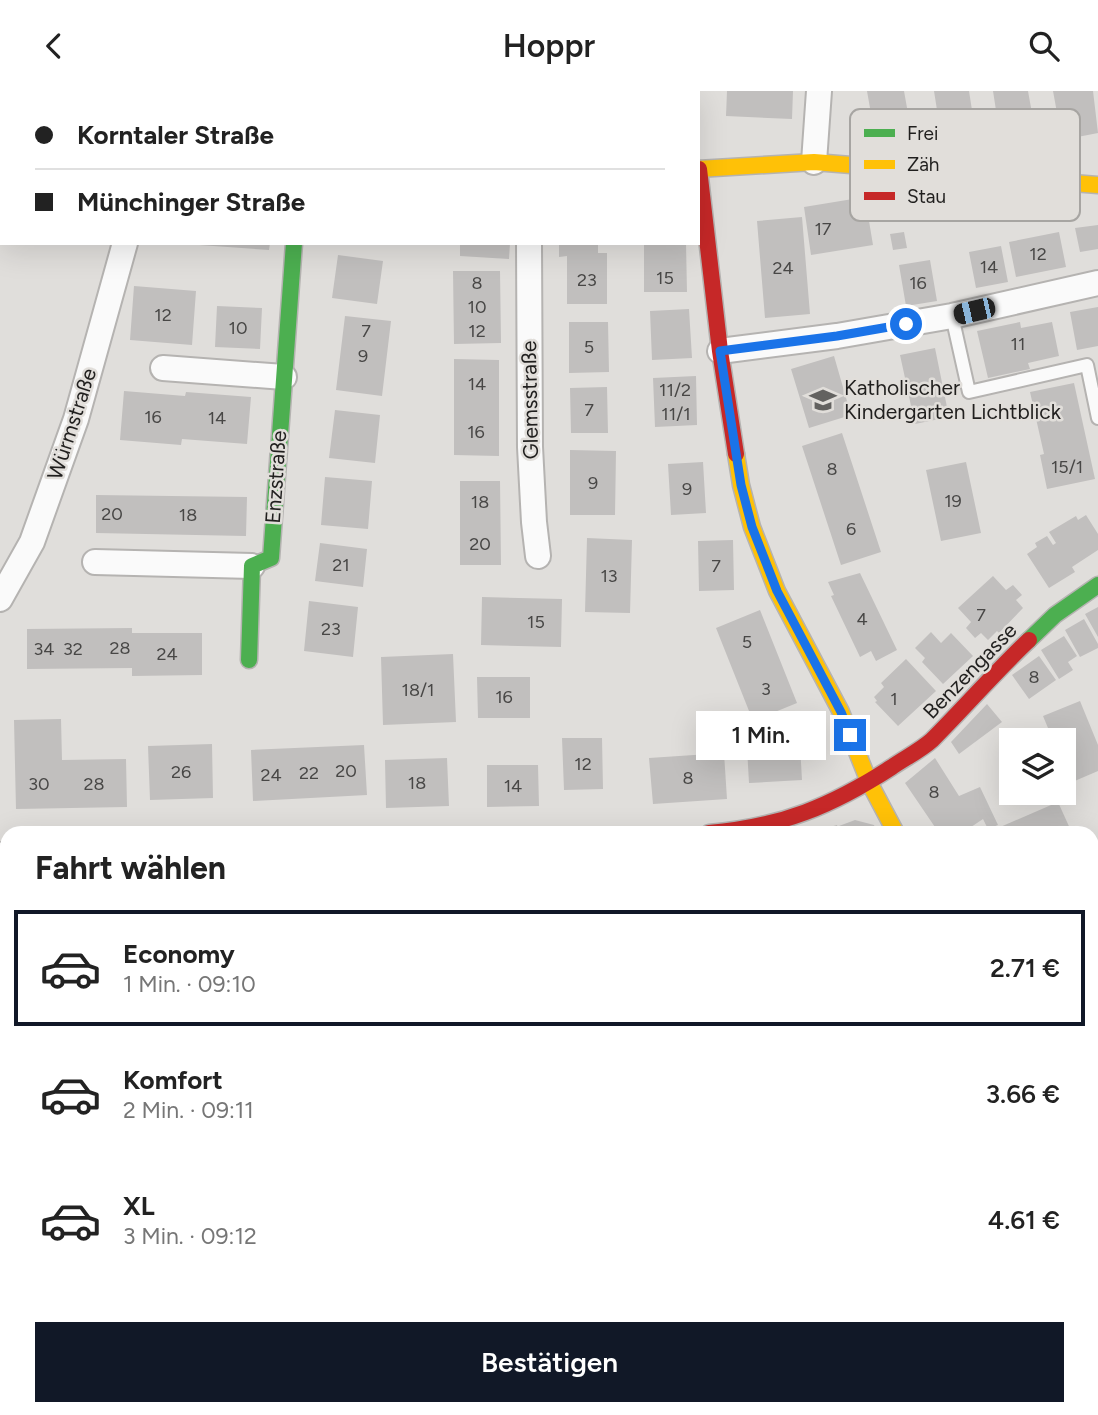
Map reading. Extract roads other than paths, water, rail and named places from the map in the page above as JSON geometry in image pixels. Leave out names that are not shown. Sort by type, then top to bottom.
[{"type":"street","points":[[814,162],[820,91]]},
{"type":"street","points":[[700,169],[814,162],[850,165]]},
{"type":"street","points":[[700,178],[720,351],[741,485],[752,527],[777,591],[841,712],[869,782],[892,826]]},
{"type":"street","points":[[1080,184],[1098,185]]},
{"type":"street","name":"Würmstraße","points":[[0,599],[32,542],[76,419],[124,245]]},
{"type":"street","name":"Enzstraße","points":[[252,566],[271,558],[294,245]]},
{"type":"street","name":"Glemsstraße","points":[[529,245],[530,447],[538,556]]},
{"type":"street","points":[[720,351],[837,336],[952,316],[1098,283]]},
{"type":"street","points":[[163,368],[284,377]]},
{"type":"street","points":[[95,562],[252,566],[249,660]]},
{"type":"street","name":"Benzengasse","points":[[761,826],[814,811],[869,782],[930,742],[998,669],[1055,615],[1098,585]]},
{"type":"lane","points":[[952,316],[969,392],[1092,363],[1098,418]]},
{"type":"place","name":"Katholischer Kindergarten Lichtblick","points":[[823,400]]}]
